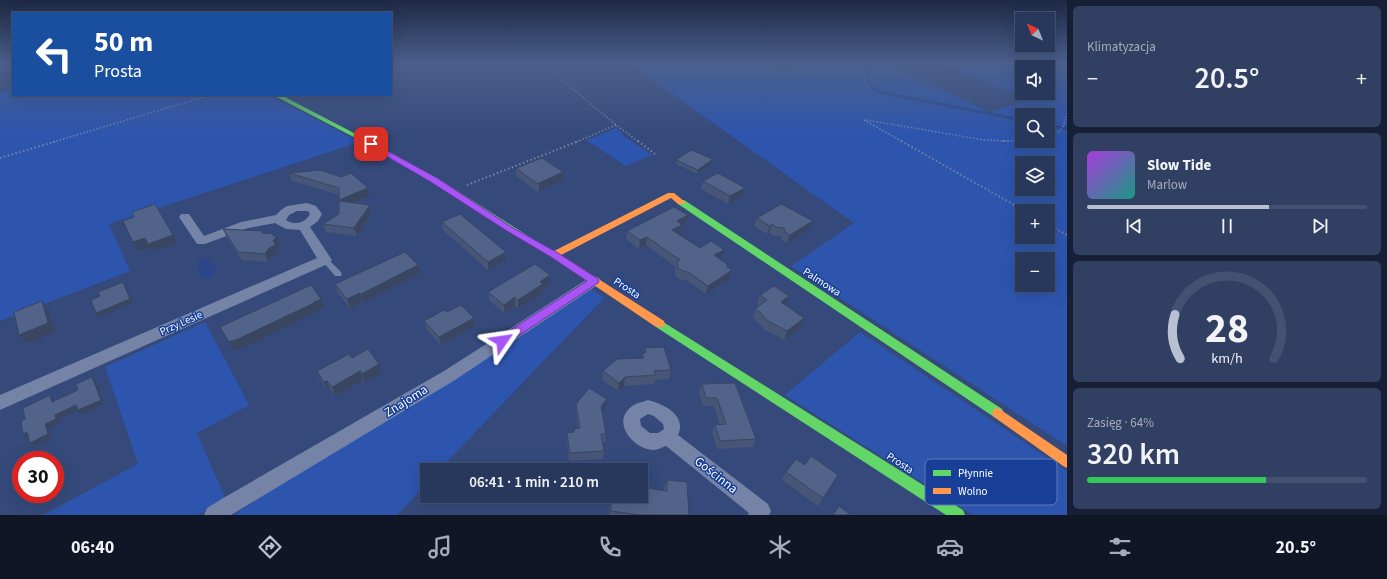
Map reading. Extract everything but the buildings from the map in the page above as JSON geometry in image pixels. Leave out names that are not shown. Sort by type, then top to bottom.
[{"type":"street","name":"Prosta","points":[[278,96],[371,144],[454,192],[925,494]]},
{"type":"street","name":"Palmowa","points":[[554,255],[671,195],[989,407],[1067,462]]},
{"type":"street","points":[[185,217],[202,241],[245,225],[281,218],[291,209],[302,207],[312,208],[316,214],[303,225],[289,227],[281,222],[281,218]]},
{"type":"street","points":[[303,225],[325,260]]},
{"type":"street","name":"Przy Lesie","points":[[0,403],[325,260]]},
{"type":"street","name":"Znajoma","points":[[214,515],[246,494],[362,428],[515,333],[594,281]]},
{"type":"street","name":"Gościnna","points":[[668,437],[761,511],[758,515]]},
{"type":"street","name":"Prosta","points":[[942,505],[958,515]]},
{"type":"lane","points":[[325,260],[338,274]]},
{"type":"path","points":[[571,87],[616,125],[655,154]]},
{"type":"path","points":[[0,158],[207,96]]},
{"type":"path","points":[[1055,135],[1066,127],[1067,113]]},
{"type":"path","points":[[1015,141],[968,137],[864,120],[1015,205]]},
{"type":"path","points":[[454,192],[479,180],[616,125]]},
{"type":"path","points":[[1055,228],[1067,235]]},
{"type":"shaded area","points":[[663,87],[934,87],[989,112],[1031,100],[1055,100],[1055,87],[1067,87],[1067,446],[791,266],[854,223]]},
{"type":"shaded area","points":[[1000,87],[1015,87],[1015,93]]},
{"type":"shaded area","points":[[12,88],[12,96],[270,96],[360,142],[109,224],[130,271],[0,321],[0,92]]},
{"type":"shaded area","points":[[617,128],[625,137],[652,155],[626,166],[586,140]]},
{"type":"shaded area","points":[[202,258],[208,259],[217,270],[210,278],[202,278],[199,276],[198,263]]},
{"type":"shaded area","points":[[589,287],[604,298],[446,463],[420,463],[420,490],[397,515],[233,515]]},
{"type":"shaded area","points":[[205,322],[249,405],[197,433],[225,498],[199,515],[43,515],[138,464],[105,367]]},
{"type":"shaded area","points":[[860,332],[1049,459],[925,459],[925,484],[785,395]]},
{"type":"shaded area","points":[[1057,464],[1067,471],[1067,515],[973,515],[957,505],[1057,505]]},
{"type":"waterway","points":[[0,91],[12,87]]},
{"type":"waterway","points":[[872,87],[879,92],[1015,119]]},
{"type":"waterway","points":[[1055,126],[1067,129]]},
{"type":"traffic: fast","points":[[278,96],[371,144],[434,180],[543,248]]},
{"type":"traffic: fast","points":[[681,202],[998,413]]},
{"type":"traffic: fast","points":[[660,324],[925,494]]},
{"type":"traffic: fast","points":[[942,505],[958,515]]},
{"type":"traffic: slow","points":[[554,255],[671,195],[681,202]]},
{"type":"traffic: slow","points":[[543,248],[660,324]]},
{"type":"traffic: slow","points":[[998,413],[1067,462]]},
{"type":"route","points":[[371,144],[465,199],[594,281],[502,341]]}]
